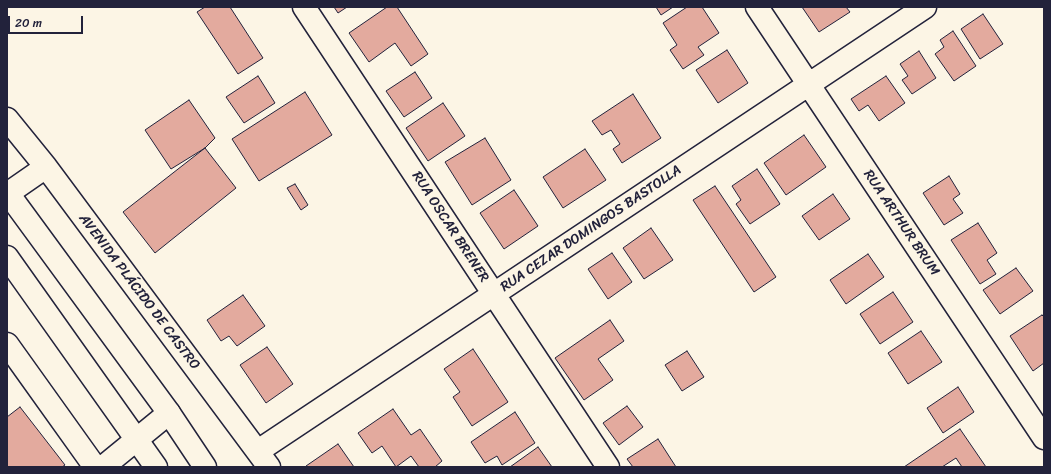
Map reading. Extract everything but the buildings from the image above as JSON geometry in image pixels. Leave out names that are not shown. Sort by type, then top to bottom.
[{"type":"street","name":"RUA OSCAR BRENER","points":[[304,7],[608,467]]},
{"type":"street","name":"RUA ARTHUR BRUM","points":[[757,7],[1044,438]]},
{"type":"street","name":"RUA CEZAR DOMINGOS BASTOLLA","points":[[263,459],[494,294],[925,7]]},
{"type":"street","name":"AVENIDA PLÁCIDO DE CASTRO","points":[[7,119],[46,167],[263,459]]},
{"type":"street","points":[[46,167],[7,193],[169,413],[205,467]]},
{"type":"street","points":[[7,257],[156,467]]},
{"type":"street","points":[[7,344],[95,467]]},
{"type":"street","points":[[103,467],[169,413]]}]
